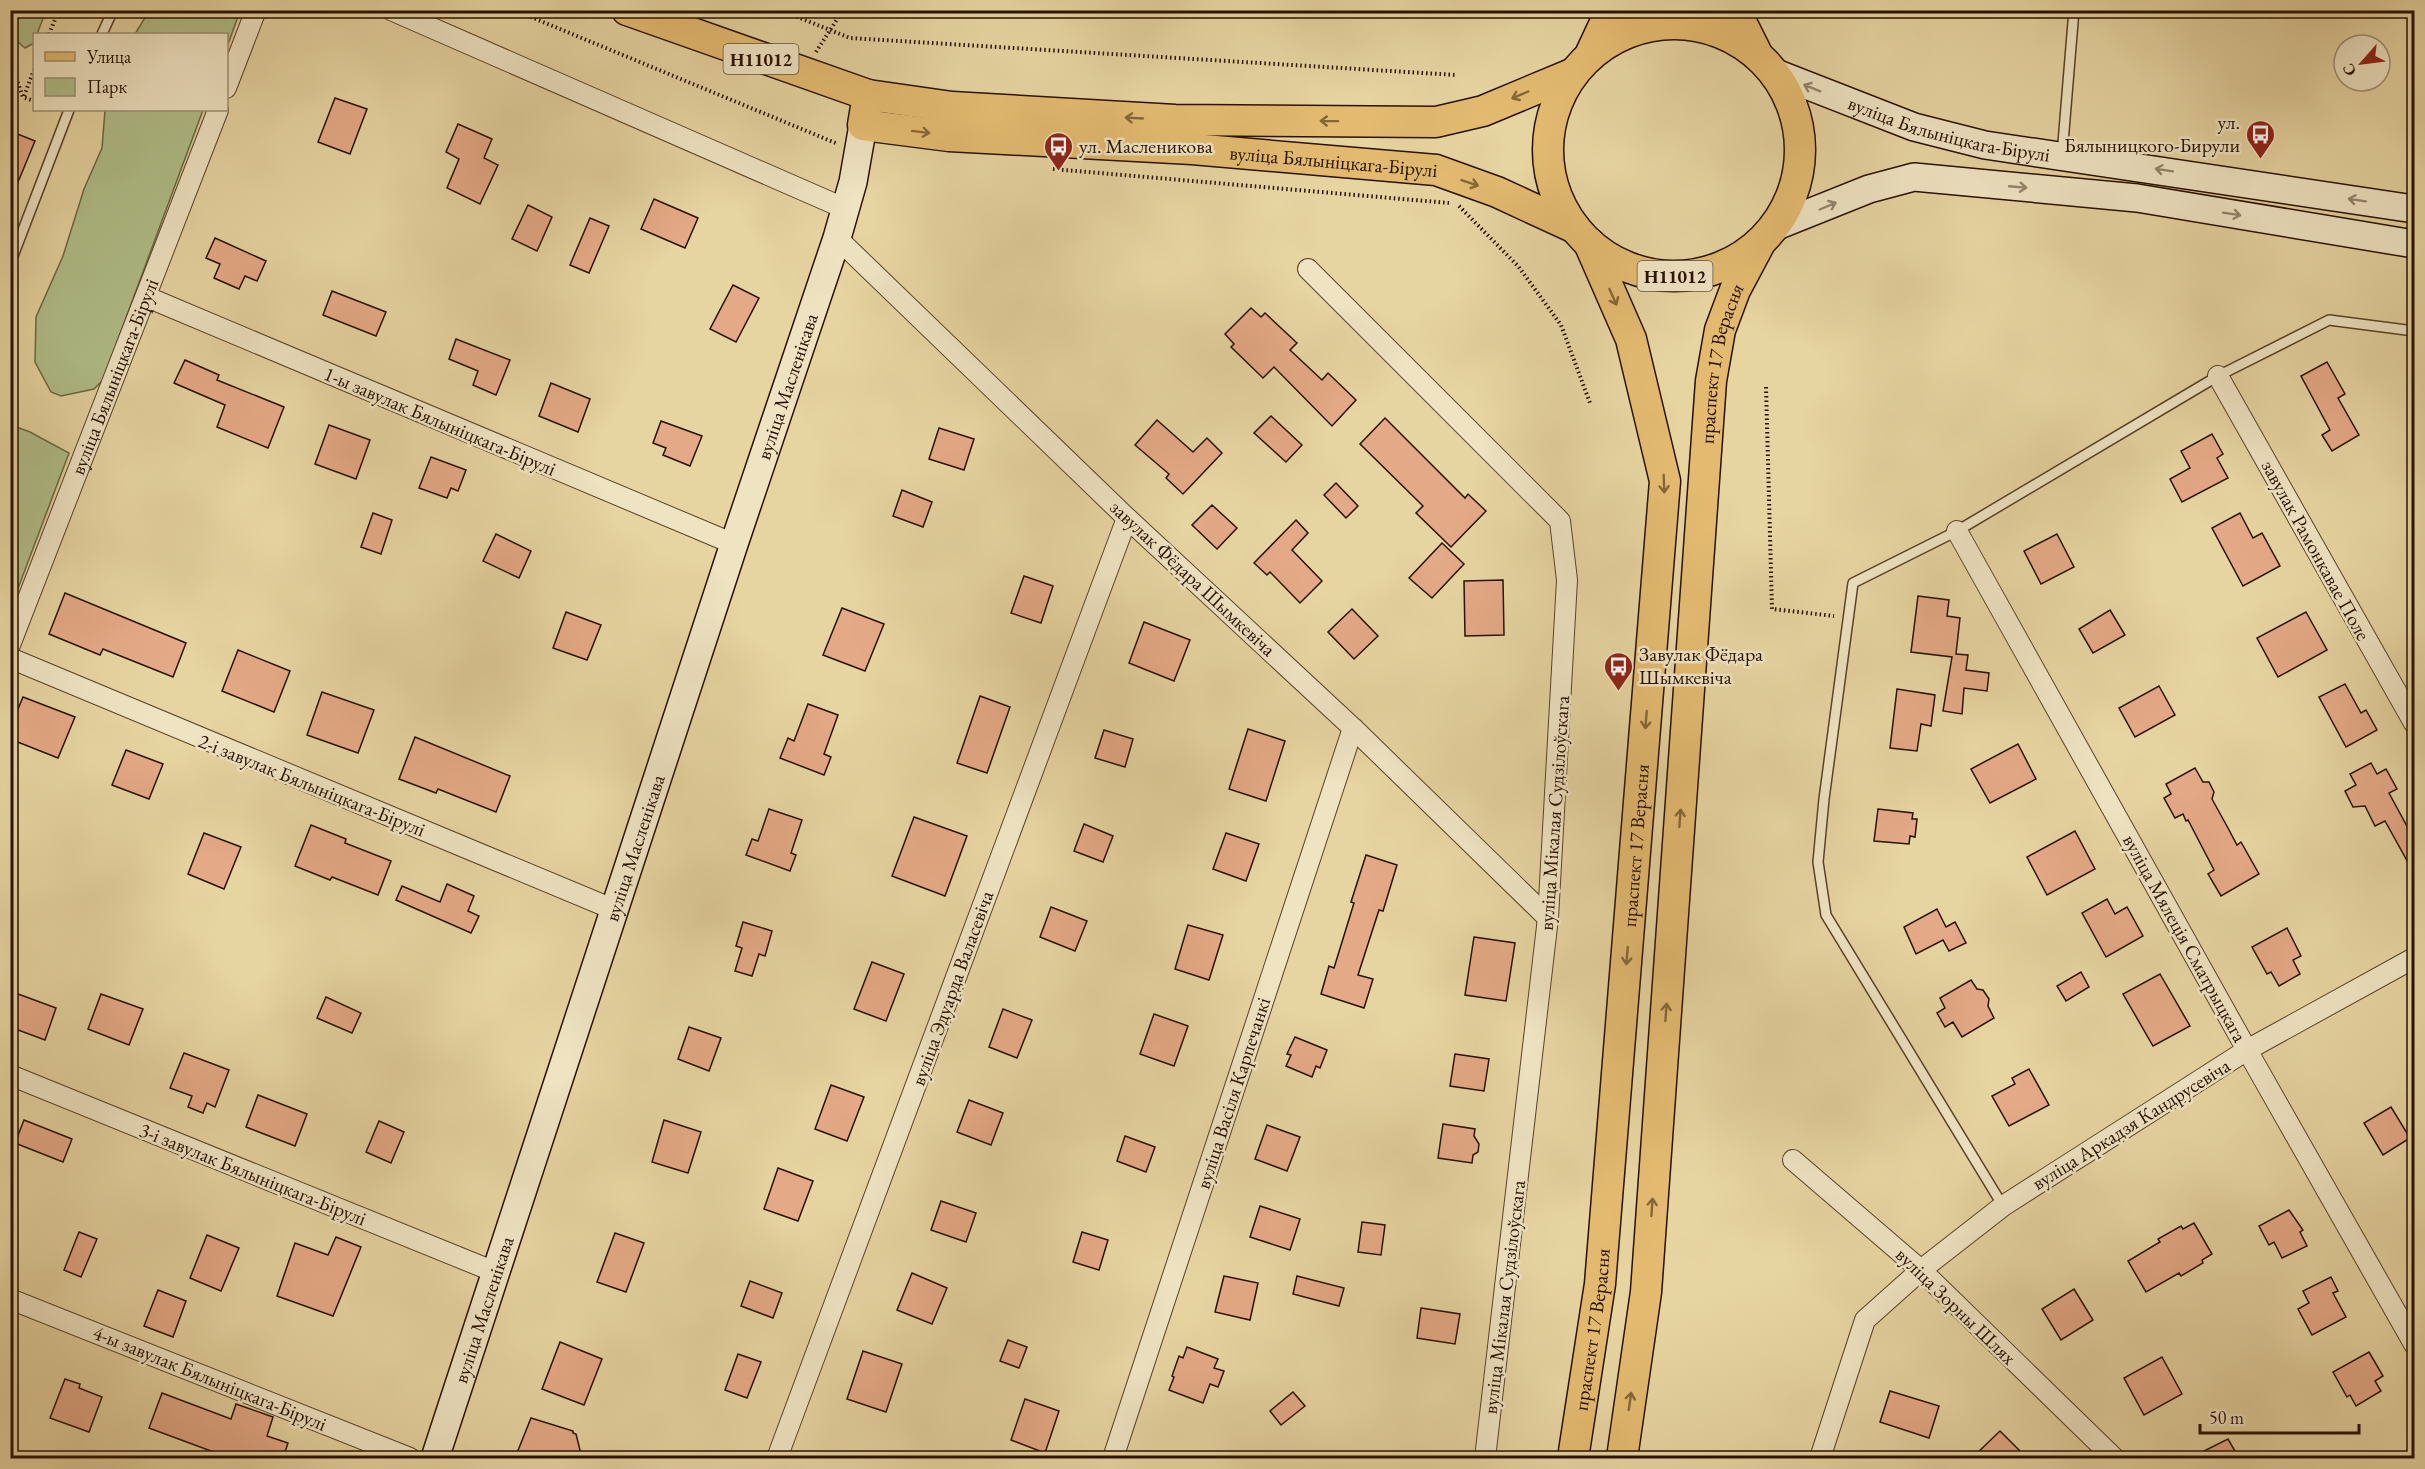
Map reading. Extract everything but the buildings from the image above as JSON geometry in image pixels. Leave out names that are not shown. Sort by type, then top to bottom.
[{"type":"main road","name":"вуліца Бялыніцкага-Бірулі","points":[[627,10],[802,74],[868,95],[952,107],[1175,120],[1436,122],[1483,111],[1581,65]]},
{"type":"main road","points":[[1581,65],[1611,10]]},
{"type":"main road","points":[[1736,10],[1766,65]]},
{"type":"main road","name":"Н11012","points":[[1663,24],[1684,24],[1724,34],[1742,44],[1766,65],[1785,90],[1793,109],[1800,150],[1793,191],[1785,210],[1767,235],[1725,266],[1685,276],[1644,273],[1615,261],[1582,236],[1563,211],[1555,192],[1548,151],[1554,110],[1581,65],[1604,45],[1623,35],[1663,24]]},
{"type":"main road","name":"вуліца Бялыніцкага-Бірулі","points":[[1766,65],[1914,127],[1985,145],[2415,209]]},
{"type":"main road","points":[[837,238],[862,139],[868,95]]},
{"type":"main road","name":"вуліца Бялыніцкага-Бірулі","points":[[862,139],[950,136],[1192,149],[1437,170],[1497,192],[1582,236]]},
{"type":"main road","name":"вуліца Бялыніцкага-Бірулі","points":[[1767,235],[1869,189],[1914,177],[2137,198],[2415,244]]},
{"type":"main road","name":"праспект 17 Верасня","points":[[1622,1458],[1646,1292],[1711,381],[1720,330],[1735,290],[1767,235]]},
{"type":"main road","name":"праспект 17 Верасня","points":[[1574,1458],[1600,1284],[1665,481],[1631,339],[1582,236]]},
{"type":"main road","name":"вуліца Масленікава","points":[[435,1458],[734,544],[837,238]]},
{"type":"street","points":[[228,83],[256,10]]},
{"type":"street","points":[[391,10],[846,209]]},
{"type":"street","name":"вуліца Бялыніцкага-Бірулі","points":[[10,645],[218,111]]},
{"type":"street","name":"завулак Фёдара Шымкевіча","points":[[837,238],[1127,518],[1353,728],[1548,918]]},
{"type":"street","name":"вуліца Мікалая Судзілоўскага","points":[[1308,269],[1560,521],[1567,579],[1548,918],[1485,1458]]},
{"type":"street","name":"1-ы завулак Бялыніцкага-Бірулі","points":[[147,297],[734,544]]},
{"type":"street","name":"завулак Рамонкавае Поле","points":[[2218,376],[2415,723]]},
{"type":"street","name":"вуліца Эдуарда Валасевіча","points":[[777,1458],[1127,518]]},
{"type":"street","name":"вуліца Мялеція Сматрыцкага","points":[[1958,531],[2247,1050],[2415,1344]]},
{"type":"street","name":"2-і завулак Бялыніцкага-Бірулі","points":[[10,658],[166,725],[615,910]]},
{"type":"street","name":"вуліца Васіля Карпечанкі","points":[[1113,1458],[1353,728]]},
{"type":"street","name":"вуліца Аркадзя Кандрусевіча","points":[[1921,1270],[2003,1206],[2247,1050],[2415,958]]},
{"type":"street","name":"3-і завулак Бялыніцкага-Бірулі","points":[[10,1075],[495,1272]]},
{"type":"street","name":"вуліца Зорны Шлях","points":[[1793,1160],[1921,1270],[2114,1458]]},
{"type":"street","points":[[1820,1458],[1865,1320],[1921,1270]]},
{"type":"street","name":"4-ы завулак Бялыніцкага-Бірулі","points":[[10,1299],[410,1458]]},
{"type":"lane","points":[[102,33],[113,10]]},
{"type":"lane","points":[[2062,156],[2074,10]]},
{"type":"lane","points":[[10,264],[69,111]]},
{"type":"lane","points":[[2003,1206],[1826,915],[1818,862],[1824,799],[1853,583],[1958,531],[2218,376],[2330,320],[2415,330]]},
{"type":"path","points":[[49,33],[59,10]]},
{"type":"path","points":[[514,10],[862,139]]},
{"type":"path","points":[[780,10],[850,38],[1456,75]]},
{"type":"path","points":[[802,74],[843,10]]},
{"type":"path","points":[[10,61],[23,97]]},
{"type":"path","points":[[23,97],[33,72]]},
{"type":"path","points":[[23,97],[33,101]]},
{"type":"path","points":[[1051,169],[1457,204],[1518,266],[1561,325],[1590,403]]},
{"type":"path","points":[[1766,387],[1772,609],[1848,617]]},
{"type":"green space","points":[[11,10],[46,11],[37,33],[33,33],[33,44],[25,48],[12,32]]},
{"type":"green space","points":[[149,10],[240,11],[228,44],[228,33],[136,33]]},
{"type":"green space","points":[[105,111],[203,111],[103,380],[94,389],[61,396],[51,392],[35,362],[36,317],[63,256],[84,189],[102,148]]},
{"type":"green space","points":[[11,425],[30,432],[69,453],[11,607]]},
{"type":"place","name":"ул. Бялыницкого-Бирули","points":[[2261,160]]},
{"type":"place","name":"ул. Масленикова","points":[[1058,172]]},
{"type":"place","name":"Завулак Фёдара Шымкевіча","points":[[1618,692]]}]
